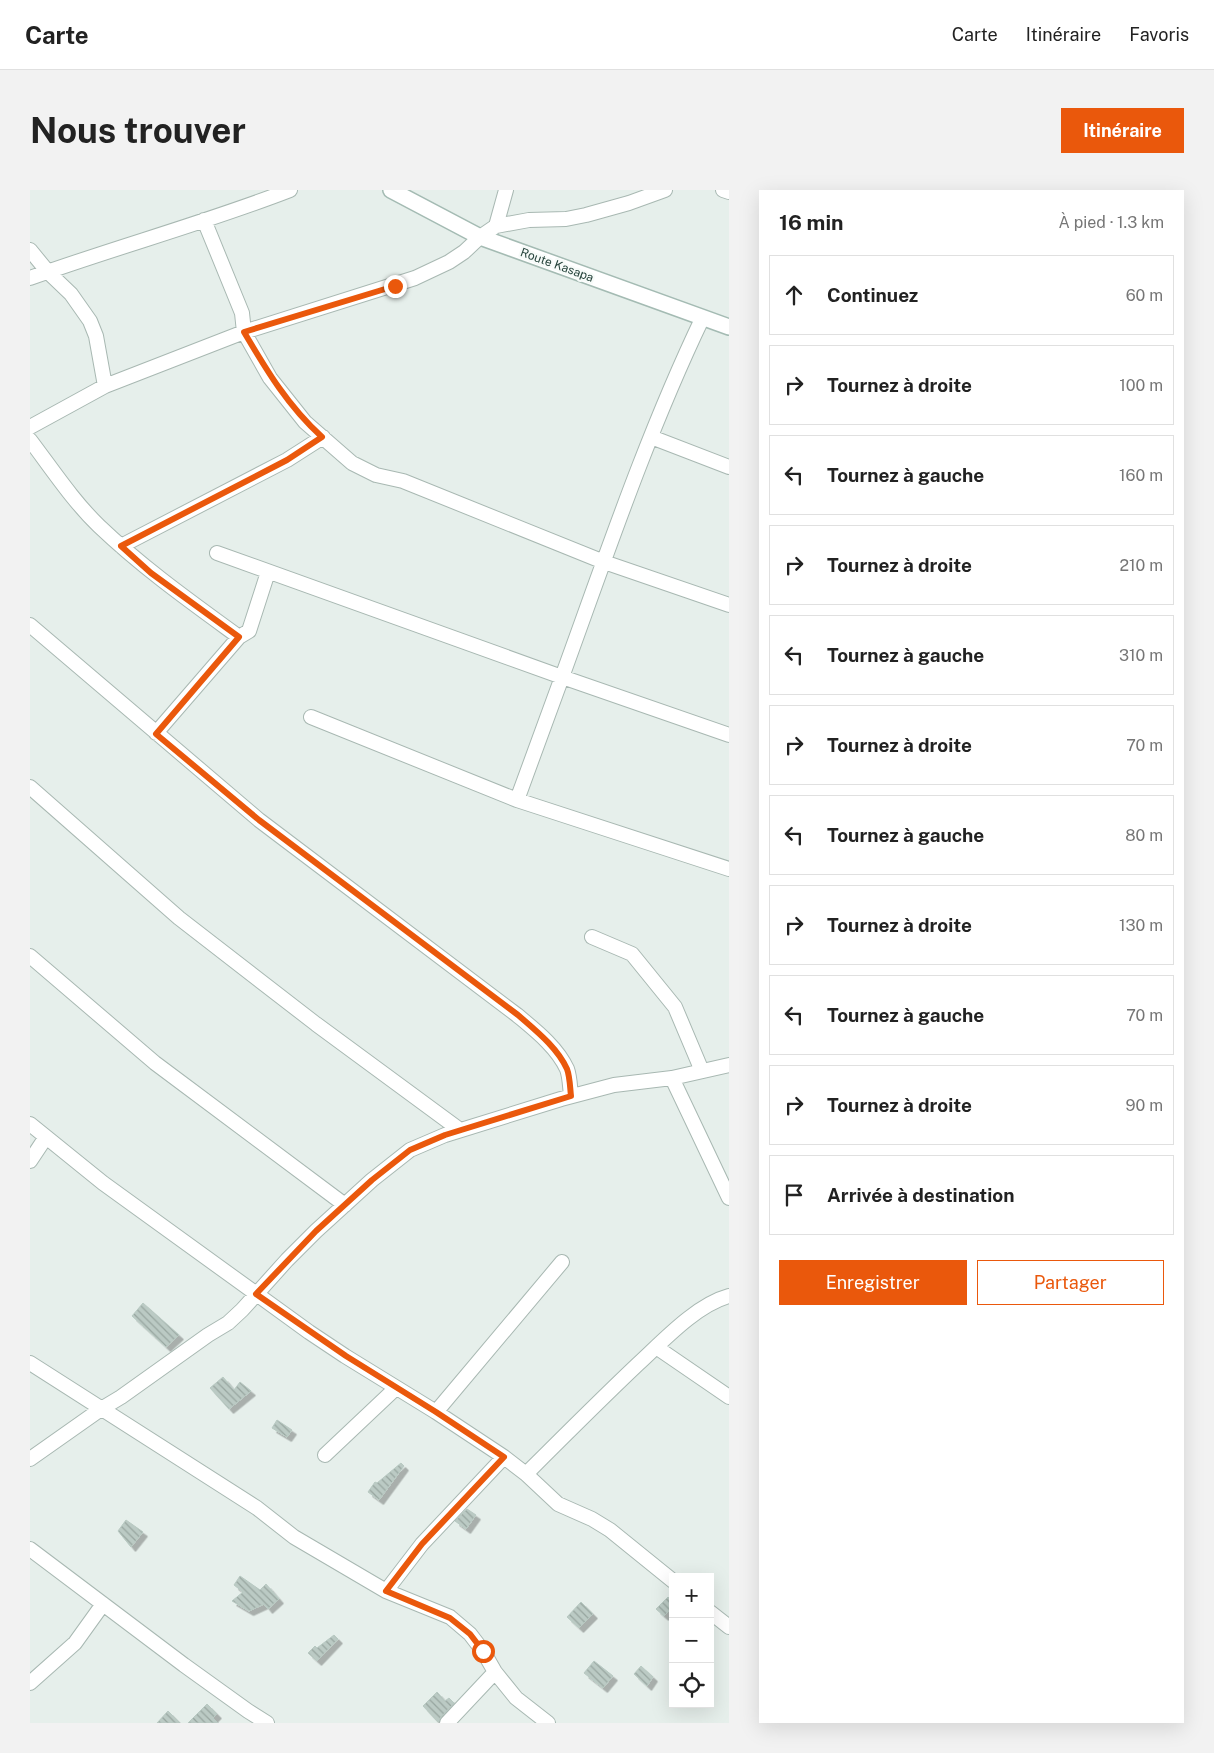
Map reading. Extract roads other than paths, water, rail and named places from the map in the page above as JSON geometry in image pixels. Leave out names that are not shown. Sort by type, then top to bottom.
[{"type":"main road","name":"Route Kasapa","points":[[391,190],[480,237],[702,319],[729,327]]},
{"type":"street","points":[[30,278],[232,212],[290,190]]},
{"type":"street","points":[[496,226],[506,190]]},
{"type":"street","points":[[30,427],[106,386],[244,332],[416,278],[449,262],[496,226],[529,220],[566,219],[586,216],[664,190]]},
{"type":"street","points":[[723,190],[729,192]]},
{"type":"street","points":[[204,220],[242,312],[244,332],[270,378],[306,422],[352,463],[376,475],[402,481],[604,562],[729,605]]},
{"type":"street","points":[[30,250],[48,272],[71,294],[90,321],[96,336],[106,386]]},
{"type":"street","points":[[517,800],[651,437],[677,372],[702,319]]},
{"type":"street","points":[[121,546],[287,460],[322,437]]},
{"type":"street","points":[[651,437],[729,467]]},
{"type":"street","points":[[30,440],[64,486],[98,525],[151,573],[239,637]]},
{"type":"street","points":[[217,553],[729,735]]},
{"type":"street","points":[[156,734],[239,637],[249,631],[268,572]]},
{"type":"street","points":[[30,624],[156,734],[259,820],[518,1015],[540,1034],[568,1070],[571,1096]]},
{"type":"street","points":[[311,717],[517,800],[729,869]]},
{"type":"street","points":[[30,787],[179,918],[316,1024],[460,1130]]},
{"type":"street","points":[[592,937],[632,954],[675,1007],[702,1071]]},
{"type":"street","points":[[30,956],[155,1063],[345,1205]]},
{"type":"street","points":[[30,1459],[228,1323],[299,1248],[345,1205],[410,1150],[460,1130],[571,1096],[614,1085],[672,1078],[729,1065]]},
{"type":"street","points":[[672,1078],[729,1198]]},
{"type":"street","points":[[30,1124],[103,1183],[256,1294],[346,1356],[504,1457],[526,1474],[558,1504],[592,1519],[610,1530],[669,1578]]},
{"type":"street","points":[[30,1161],[46,1138]]},
{"type":"street","points":[[436,1412],[562,1262]]},
{"type":"street","points":[[526,1474],[656,1347],[703,1307],[729,1296]]},
{"type":"street","points":[[656,1347],[729,1397]]},
{"type":"street","points":[[30,1363],[257,1508],[294,1537],[386,1591],[450,1618],[470,1634],[483,1651],[495,1672],[516,1698],[548,1723]]},
{"type":"street","points":[[325,1455],[396,1388]]},
{"type":"street","points":[[386,1591],[422,1544],[504,1457]]},
{"type":"street","points":[[30,1549],[248,1711],[267,1723]]},
{"type":"street","points":[[30,1683],[75,1643],[103,1604]]},
{"type":"street","points":[[714,1615],[729,1627]]},
{"type":"street","points":[[447,1723],[495,1672]]}]
